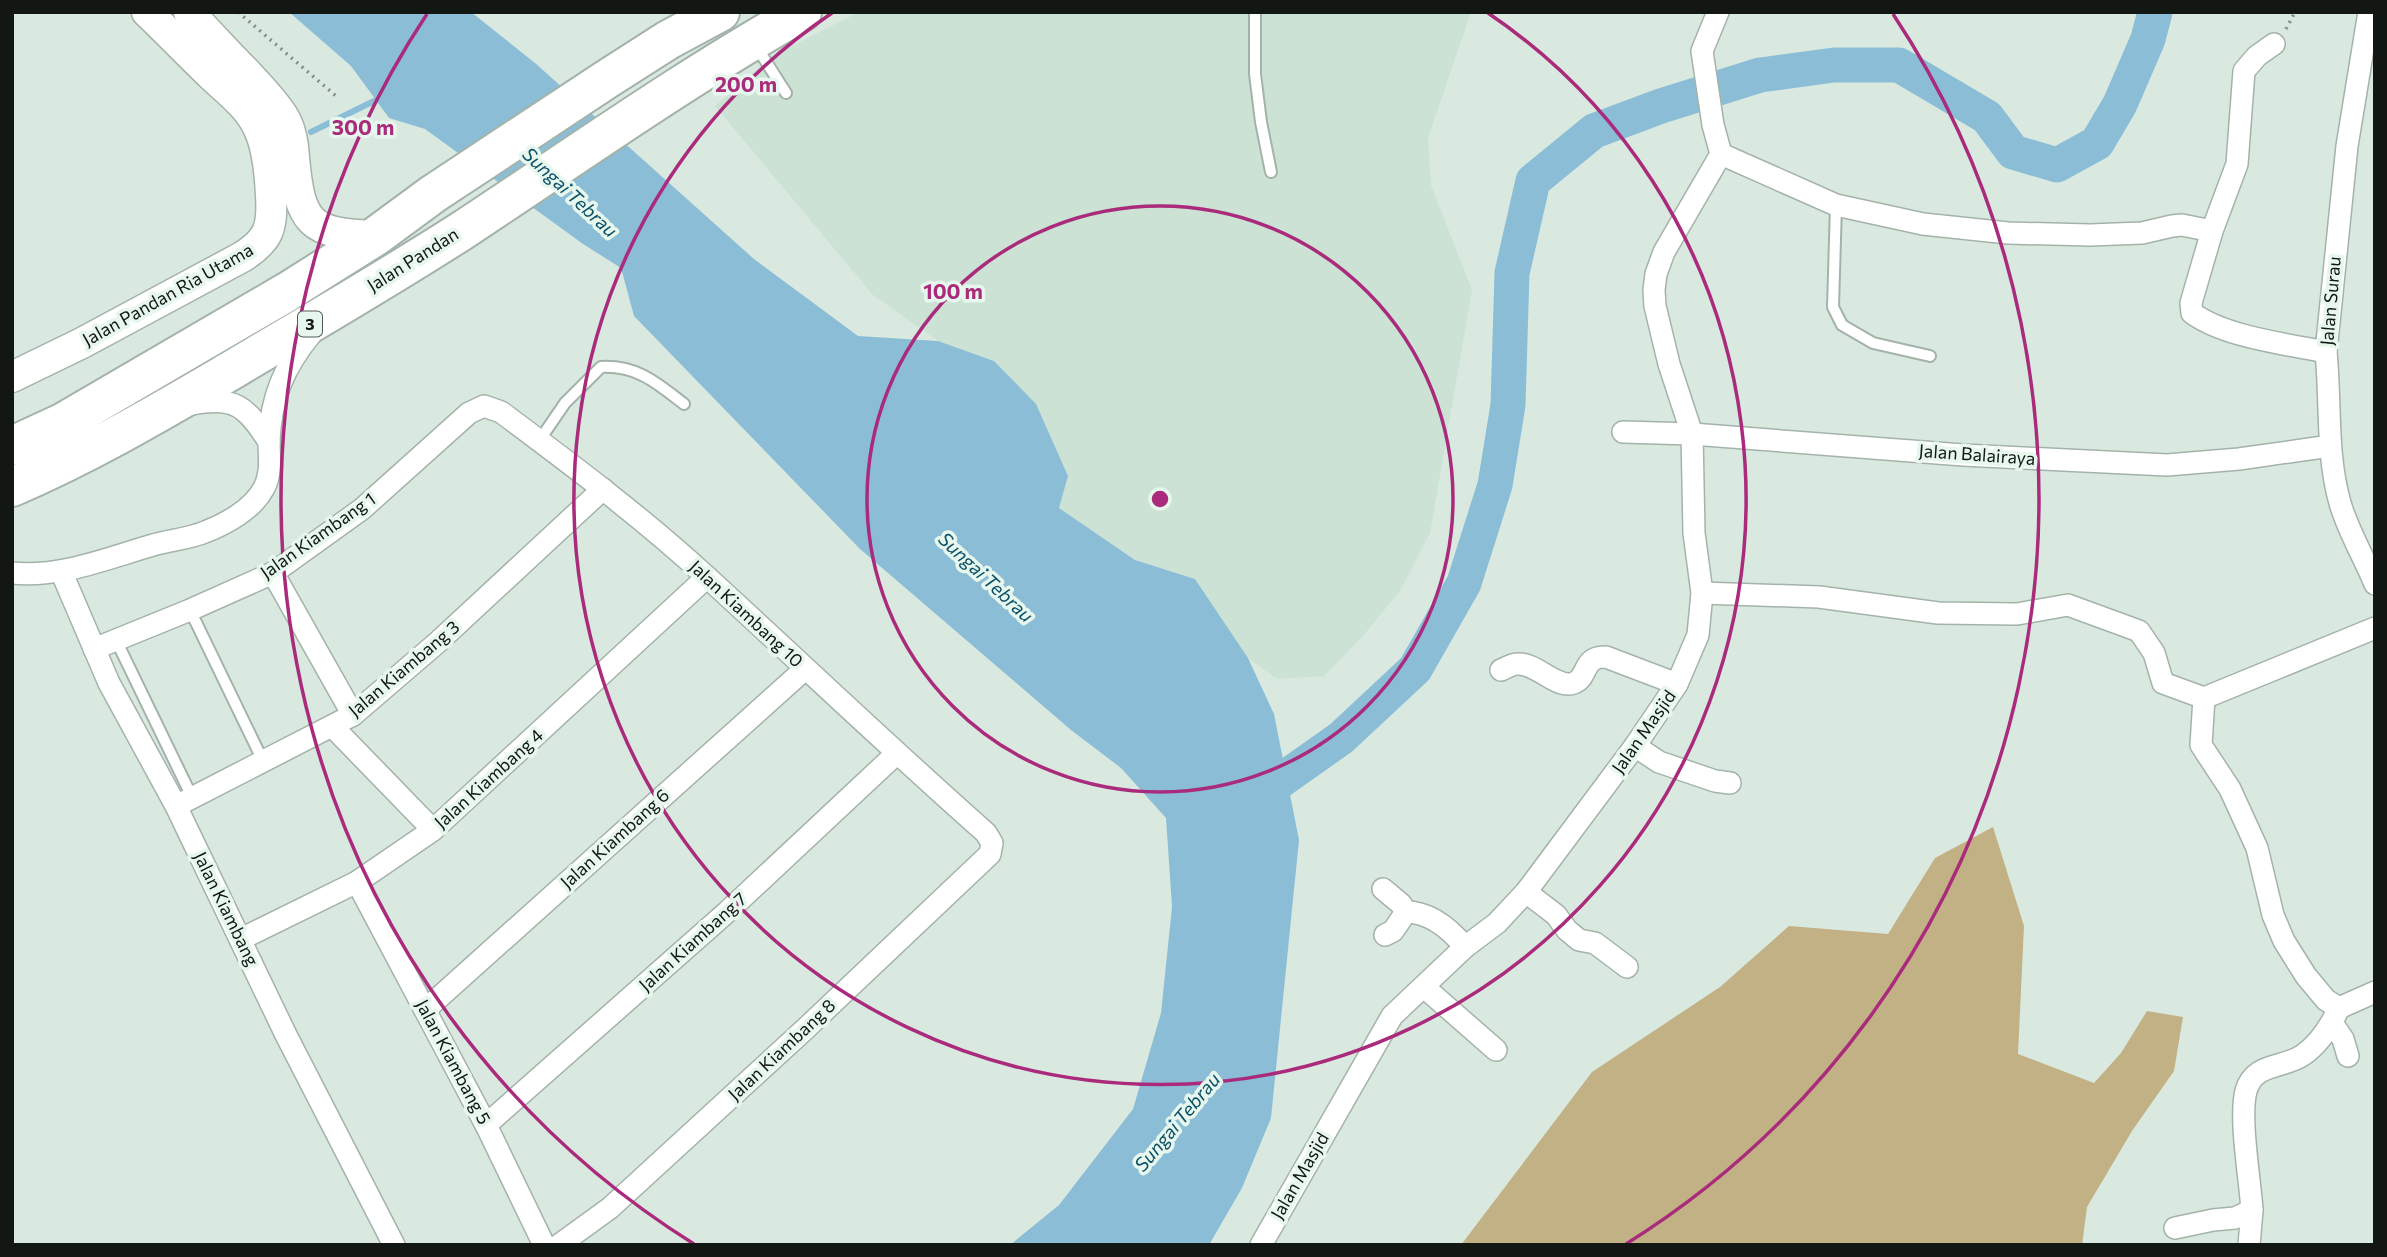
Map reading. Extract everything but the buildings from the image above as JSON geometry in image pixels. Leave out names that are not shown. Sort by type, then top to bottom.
[{"type":"highway","name":"3","points":[[12,446],[64,422],[287,292],[376,236],[433,194],[607,79],[668,40],[720,12]]},
{"type":"highway","name":"Jalan Pandan","points":[[12,487],[60,467],[328,313],[460,231],[638,113],[802,12]]},
{"type":"highway","points":[[12,495],[60,467]]},
{"type":"street","name":"Jalan Pandan Ria Utama","points":[[12,377],[82,343],[255,248],[269,232],[272,212],[284,185],[279,145],[259,129],[194,32],[147,12]]},
{"type":"street","points":[[1718,12],[1702,51],[1713,125],[1721,154],[1836,205],[1897,220],[2008,233],[2143,233],[2182,225],[2212,231]]},
{"type":"street","name":"Jalan Surau","points":[[2369,12],[2347,146],[2326,352],[2330,446],[2341,505],[2372,571]]},
{"type":"street","points":[[2274,44],[2257,56],[2244,71],[2237,164],[2212,231],[2191,303],[2192,313],[2200,319],[2252,338],[2326,352]]},
{"type":"street","name":"Jalan Masjid","points":[[1261,1245],[1392,1016],[1465,947],[1497,923],[1526,892],[1635,746],[1677,684],[1698,635],[1702,593],[1694,533],[1692,434],[1663,340],[1655,306],[1655,282],[1664,252],[1721,154]]},
{"type":"street","name":"Jalan Pandan Ria Utama","points":[[284,185],[323,230],[343,235],[376,236]]},
{"type":"street","points":[[12,573],[29,575],[61,570],[203,533],[242,512],[264,489],[270,468],[269,442],[280,381],[293,356],[328,313]]},
{"type":"street","points":[[158,413],[215,400],[230,402],[242,407],[250,415],[269,442]]},
{"type":"street","name":"Jalan Kiambang 10","points":[[484,406],[501,412],[603,489],[707,577],[896,754],[986,833],[992,843]]},
{"type":"street","name":"Jalan Kiambang 1","points":[[94,649],[273,573],[362,509],[469,413],[484,406]]},
{"type":"street","name":"Jalan Balairaya","points":[[1623,432],[1692,434],[1963,455],[2167,465],[2239,459],[2330,446]]},
{"type":"street","name":"Jalan Kiambang 3","points":[[184,802],[353,715],[438,642],[603,489]]},
{"type":"street","name":"Jalan Kiambang","points":[[61,570],[109,683],[184,802],[241,939],[286,1035],[394,1245]]},
{"type":"street","points":[[273,573],[353,715]]},
{"type":"street","name":"Jalan Kiambang 4","points":[[241,939],[357,881],[433,830],[707,577]]},
{"type":"street","points":[[1702,593],[1819,597],[1938,613],[2017,614],[2068,605],[2138,631],[2154,653],[2163,683],[2204,698],[2375,628]]},
{"type":"street","points":[[1501,670],[1516,664],[1528,666],[1561,683],[1571,685],[1577,682],[1591,661],[1597,657],[1606,657],[1677,684]]},
{"type":"street","name":"Jalan Kiambang 6","points":[[425,1010],[805,669]]},
{"type":"street","points":[[2204,698],[2201,746],[2230,789],[2257,848],[2273,915],[2284,941],[2336,1016],[2348,1056]]},
{"type":"street","points":[[332,726],[433,830]]},
{"type":"street","points":[[1635,746],[1659,762],[1715,781],[1730,783]]},
{"type":"street","name":"Jalan Kiambang 7","points":[[486,1125],[727,912],[896,754]]},
{"type":"street","name":"Jalan Kiambang 8","points":[[559,1245],[610,1208],[783,1049],[990,854],[992,843]]},
{"type":"street","name":"Jalan Kiambang 5","points":[[357,881],[486,1125],[544,1245]]},
{"type":"street","points":[[1383,889],[1401,904],[1406,912]]},
{"type":"street","points":[[1526,892],[1556,915],[1579,940],[1595,943],[1627,967]]},
{"type":"street","points":[[1385,935],[1393,931],[1406,912]]},
{"type":"street","points":[[1406,912],[1420,912],[1451,930],[1465,947]]},
{"type":"street","points":[[1424,987],[1496,1050]]},
{"type":"street","points":[[2249,1245],[2252,1210],[2244,1110],[2246,1090],[2252,1078],[2263,1069],[2302,1056],[2328,1030],[2336,1016],[2375,992]]},
{"type":"street","points":[[2175,1228],[2213,1220],[2235,1219],[2252,1210]]},
{"type":"lane","points":[[1255,12],[1255,74],[1271,172]]},
{"type":"lane","points":[[752,41],[786,93]]},
{"type":"lane","points":[[1836,205],[1833,306],[1842,325],[1873,343],[1930,356]]},
{"type":"lane","points":[[539,441],[565,403],[601,367],[616,366],[642,373],[684,404]]},
{"type":"lane","points":[[190,610],[264,761]]},
{"type":"lane","points":[[116,640],[184,802]]},
{"type":"path","points":[[238,12],[336,96]]},
{"type":"shaded area","points":[[859,12],[1469,12],[1428,138],[1431,185],[1472,290],[1430,533],[1400,591],[1362,637],[1324,676],[1277,679],[1248,658],[1195,579],[1135,560],[1059,508],[1068,476],[1035,404],[994,361],[938,341],[873,295],[715,106],[772,56]]},
{"type":"shaded area","points":[[1993,827],[2024,926],[2018,1054],[2094,1083],[2121,1053],[2147,1011],[2183,1017],[2174,1071],[2132,1131],[2087,1207],[2082,1245],[1461,1245],[1592,1072],[1720,987],[1789,926],[1888,934],[1935,858]]},
{"type":"water","name":"Sungai Tebrau","points":[[289,12],[471,12],[535,63],[754,259],[858,336],[938,341],[994,361],[1036,404],[1068,476],[1059,508],[1135,560],[1195,579],[1248,658],[1274,714],[1299,840],[1271,1118],[1242,1188],[1209,1245],[1010,1245],[1059,1205],[1133,1109],[1161,1013],[1172,907],[1166,818],[1121,768],[1071,730],[860,549],[634,316],[621,268],[583,244],[425,129],[389,118],[351,66]]},
{"type":"waterway","points":[[1249,803],[1341,738],[1415,669],[1464,583],[1495,485],[1508,405],[1512,273],[1533,181],[1594,131],[1661,106],[1760,75],[1834,65],[1899,65],[1987,117],[2013,152],[2057,165],[2097,143],[2120,104],[2148,39],[2155,12]]},
{"type":"waterway","points":[[311,132],[376,100]]}]
